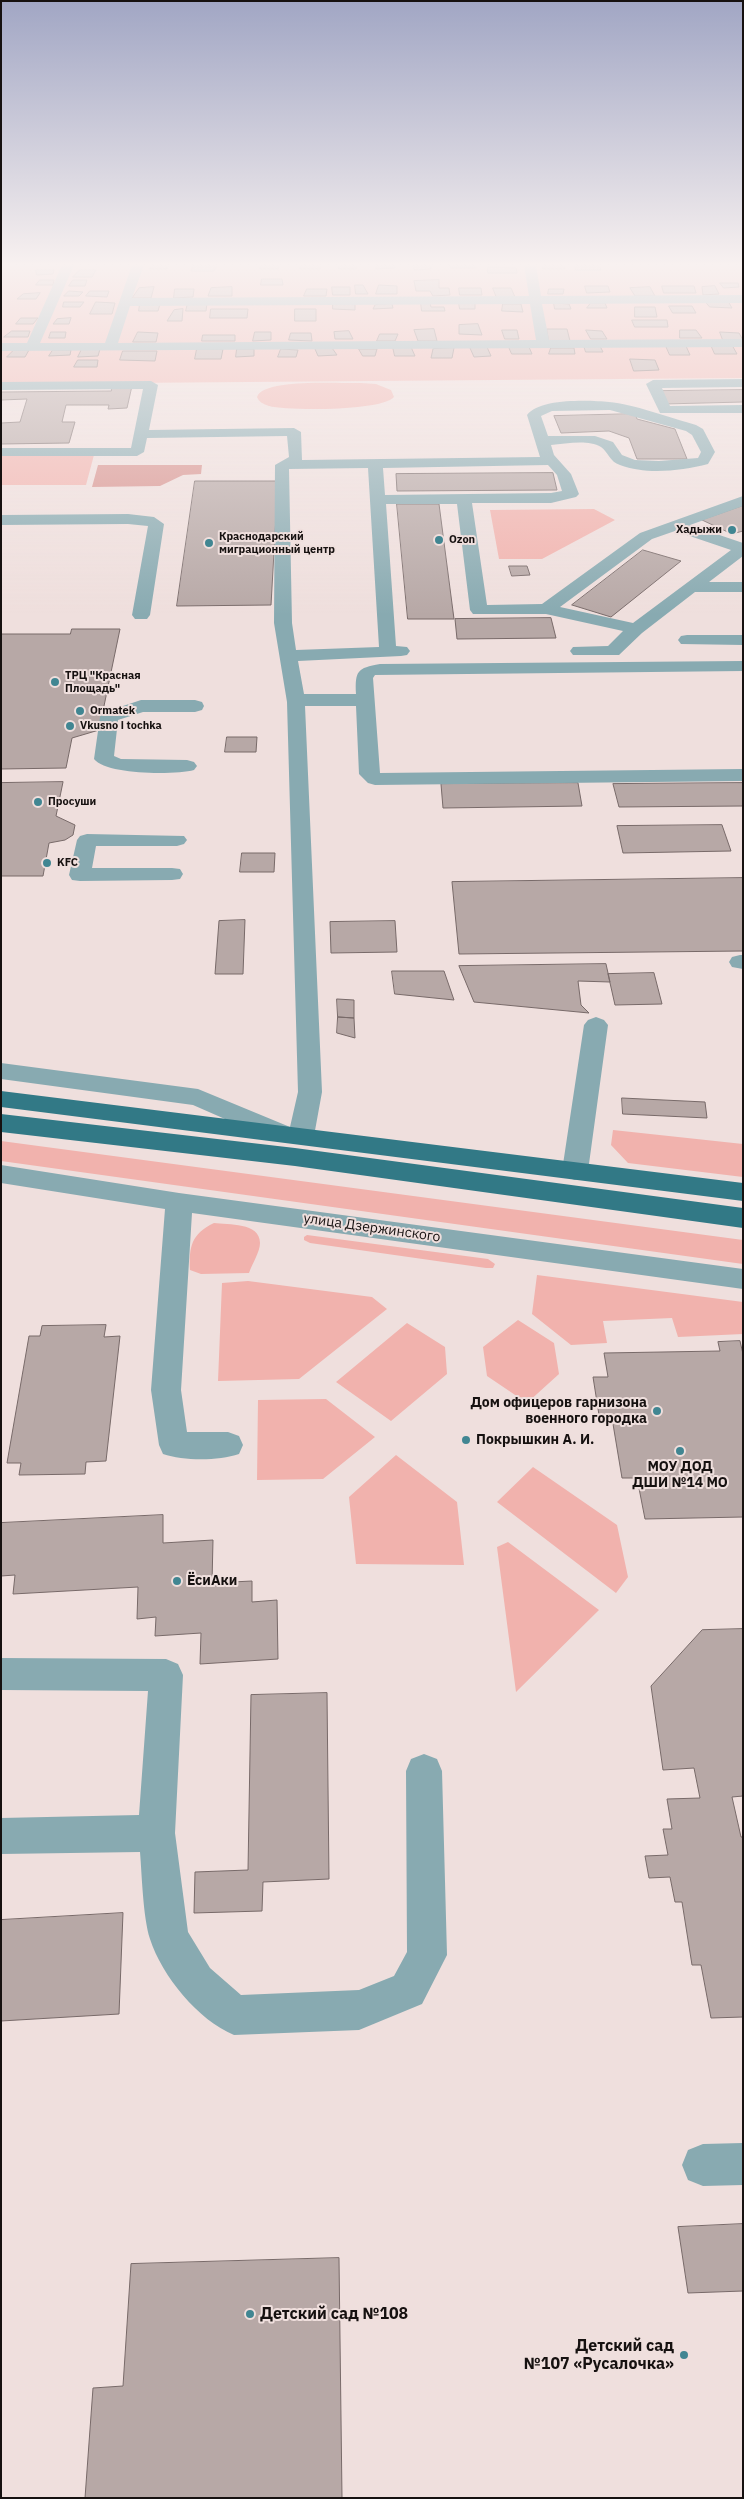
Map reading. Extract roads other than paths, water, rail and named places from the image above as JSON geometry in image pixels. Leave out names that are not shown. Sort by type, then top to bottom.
[{"type":"main road","points":[[1,1099],[743,1192]]},
{"type":"main road","points":[[1,1123],[294,1157],[743,1218]]},
{"type":"street","points":[[743,383],[653,384],[665,410],[743,409]]},
{"type":"street","points":[[1,386],[151,385],[137,452],[1,452]]},
{"type":"street","points":[[378,500],[551,498],[571,494],[564,474],[549,461],[542,440],[534,415],[550,407],[610,406],[690,428],[698,432],[708,452],[703,460],[688,464],[638,465],[615,457],[608,445],[590,439],[542,440]]},
{"type":"street","points":[[141,434],[294,432],[296,459],[282,465]]},
{"type":"street","points":[[282,465],[549,461]]},
{"type":"street","points":[[375,463],[388,651]]},
{"type":"street","points":[[1,1071],[198,1097],[292,1135],[310,1092],[296,703],[282,623],[282,465]]},
{"type":"street","points":[[464,499],[479,610],[546,609],[636,629]]},
{"type":"street","points":[[546,609],[646,536],[743,501]]},
{"type":"street","points":[[1,520],[128,519],[148,520],[156,524],[141,615]]},
{"type":"street","points":[[674,525],[742,548]]},
{"type":"street","points":[[486,651],[613,651],[636,629],[742,548]]},
{"type":"street","points":[[691,587],[738,587]]},
{"type":"street","points":[[687,640],[743,640]]},
{"type":"street","points":[[288,656],[418,651]]},
{"type":"street","points":[[743,666],[380,669],[365,674],[368,774],[375,779],[743,775]]},
{"type":"street","points":[[296,703],[365,703]]},
{"type":"street","points":[[188,766],[118,765],[104,759],[109,717],[141,706],[195,706]]},
{"type":"street","points":[[172,874],[80,875],[87,840],[177,840]]},
{"type":"street","points":[[575,1171],[596,1025]]},
{"type":"street","name":"улица Дзержинского","points":[[1,1174],[179,1202],[743,1279]]},
{"type":"street","points":[[179,1202],[166,1390],[174,1445],[228,1445]]},
{"type":"street","points":[[1,1674],[166,1675],[156,1833],[169,1938],[196,1982],[234,2015],[359,2010],[408,1990],[427,1955],[424,1770]]},
{"type":"street","points":[[1,1836],[156,1833]]},
{"type":"street","points":[[703,2165],[743,2164]]},
{"type":"place","name":"Хадыжи","points":[[732,530]]},
{"type":"place","name":"Ozon","points":[[439,540]]},
{"type":"place","name":"Краснодарский миграционный центр","points":[[209,543]]},
{"type":"place","name":"ТРЦ \"Красная Площадь\"","points":[[55,682]]},
{"type":"place","name":"Ormatek","points":[[80,711]]},
{"type":"place","name":"Vkusno i tochka","points":[[70,726]]},
{"type":"place","name":"Просуши","points":[[38,802]]},
{"type":"place","name":"KFC","points":[[47,863]]},
{"type":"place","name":"Дом офицеров гарнизона военного городка","points":[[657,1411]]},
{"type":"place","name":"Покрышкин А. И.","points":[[466,1440]]},
{"type":"place","name":"МОУ ДОД ДШИ №14 МО","points":[[680,1451]]},
{"type":"place","name":"ЁсиАки","points":[[177,1581]]},
{"type":"place","name":"Детский сад №108","points":[[250,2314]]},
{"type":"place","name":"Детский сад №107 «Русалочка»","points":[[684,2355]]}]
